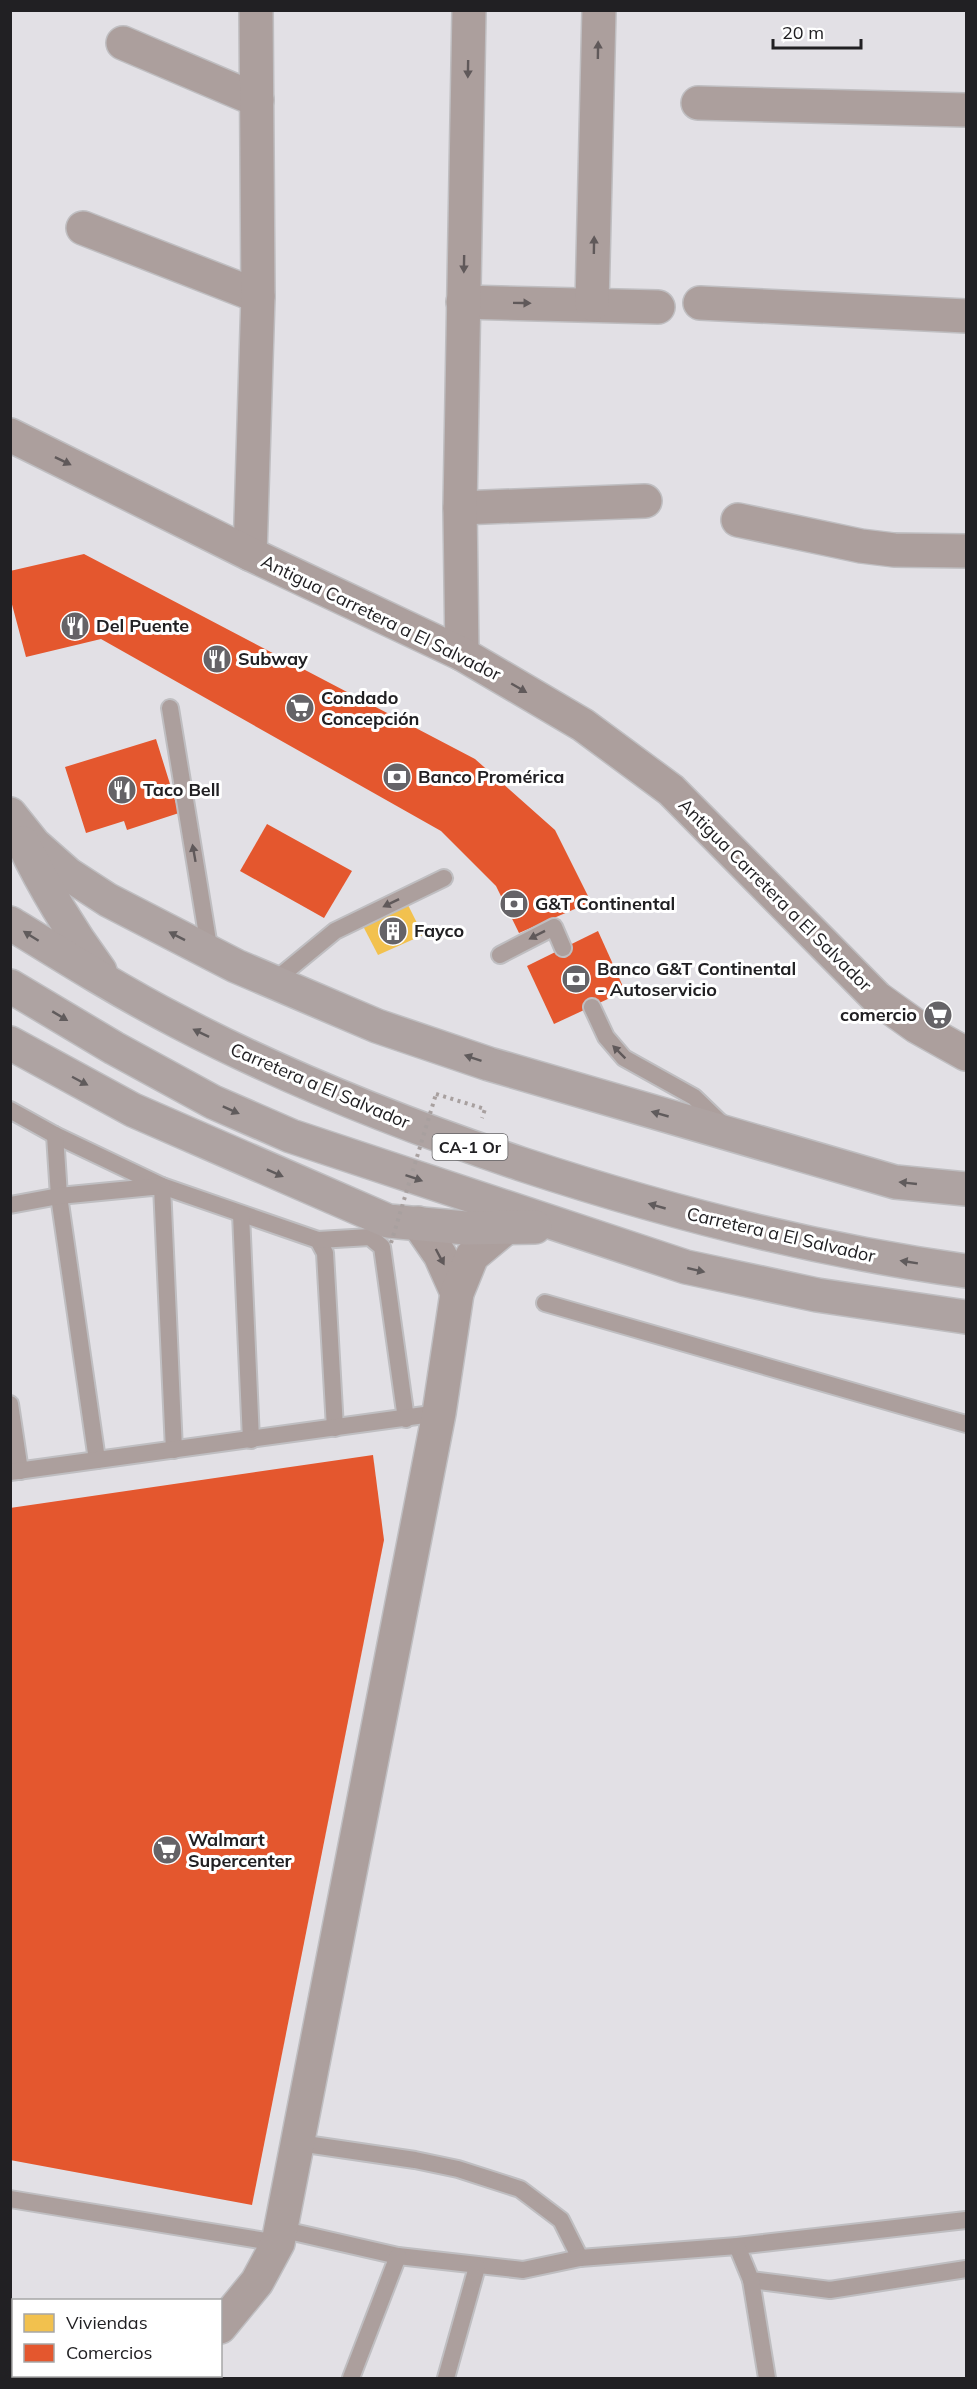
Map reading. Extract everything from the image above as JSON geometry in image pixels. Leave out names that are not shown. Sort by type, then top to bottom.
[{"type":"highway","points":[[10,816],[34,844],[68,874],[108,900],[273,982],[377,1026],[489,1064],[895,1182],[966,1189]]},
{"type":"highway","points":[[10,816],[45,887],[70,930],[108,982]]},
{"type":"highway","name":"Carretera a El Salvador","points":[[10,923],[179,1022],[320,1088],[413,1126],[614,1194],[763,1234],[849,1253],[966,1271]]},
{"type":"highway","name":"CA-1 Or","points":[[10,986],[114,1048],[213,1102],[291,1136],[686,1267],[756,1284],[966,1317]]},
{"type":"highway","points":[[10,1042],[133,1110],[303,1186],[388,1221],[466,1228],[561,1227]]},
{"type":"street","points":[[250,554],[258,296],[256,10]]},
{"type":"street","points":[[462,654],[460,508],[469,10]]},
{"type":"street","points":[[592,304],[599,10]]},
{"type":"street","points":[[123,43],[257,100]]},
{"type":"street","points":[[698,103],[966,110]]},
{"type":"street","points":[[83,228],[258,296]]},
{"type":"street","points":[[463,302],[658,307]]},
{"type":"street","points":[[700,303],[966,316]]},
{"type":"street","name":"Antigua Carretera a El Salvador","points":[[10,435],[250,554],[462,654],[583,725],[671,790],[877,998],[916,1026],[966,1054]]},
{"type":"street","points":[[460,508],[645,501]]},
{"type":"street","points":[[738,520],[861,546],[894,550],[966,551]]},
{"type":"street","points":[[418,1223],[440,1255],[457,1293]]},
{"type":"street","points":[[222,2325],[257,2282],[279,2236],[299,2143],[439,1413],[457,1293],[472,1256],[508,1226]]},
{"type":"lane","points":[[170,708],[210,952]]},
{"type":"lane","points":[[273,982],[334,931],[444,878]]},
{"type":"lane","points":[[500,955],[554,927],[563,948]]},
{"type":"lane","points":[[592,1007],[606,1037],[624,1058],[694,1097],[734,1135]]},
{"type":"lane","points":[[10,1110],[55,1135],[162,1186],[318,1240],[370,1238],[382,1247],[406,1419]]},
{"type":"lane","points":[[55,1135],[59,1196],[97,1460]]},
{"type":"lane","points":[[10,1205],[59,1196],[162,1186]]},
{"type":"lane","points":[[162,1186],[174,1450]]},
{"type":"lane","points":[[241,1214],[251,1440]]},
{"type":"lane","points":[[318,1240],[325,1253],[335,1428]]},
{"type":"lane","points":[[545,1303],[966,1424]]},
{"type":"lane","points":[[10,1404],[15,1472],[439,1413]]},
{"type":"lane","points":[[299,2143],[415,2160],[458,2169],[520,2189],[561,2220],[580,2258]]},
{"type":"lane","points":[[10,2199],[279,2236],[477,2267],[524,2270],[580,2258],[737,2246],[966,2220]]},
{"type":"lane","points":[[737,2246],[751,2280],[767,2379]]},
{"type":"lane","points":[[351,2379],[398,2256]]},
{"type":"lane","points":[[446,2379],[477,2267]]},
{"type":"lane","points":[[751,2280],[830,2290],[966,2269]]},
{"type":"path","points":[[391,1243],[436,1094],[484,1109]]},
{"type":"building: Viviendas","name":"Fayco","points":[[408,905],[423,935],[378,955],[363,926]]},
{"type":"building: Comercios","name":"Condado Concepción","points":[[84,554],[475,759],[555,830],[591,902],[519,933],[496,886],[441,831],[101,639],[26,657],[10,597],[10,571]]},
{"type":"building: Comercios","name":"Taco Bell","points":[[156,739],[179,813],[127,830],[124,821],[86,833],[65,767]]},
{"type":"building: Comercios","points":[[267,824],[352,871],[324,918],[240,871]]},
{"type":"building: Comercios","name":"Banco G&T Continental - Autoservicio","points":[[598,931],[625,991],[554,1024],[527,966]]},
{"type":"building: Comercios","name":"Walmart Supercenter","points":[[373,1455],[384,1540],[252,2205],[10,2160],[10,1508]]},
{"type":"place","name":"Del Puente","points":[[75,626]]},
{"type":"place","name":"Subway","points":[[217,659]]},
{"type":"place","name":"Condado Concepción","points":[[300,708]]},
{"type":"place","name":"Banco Promérica","points":[[397,777]]},
{"type":"place","name":"Taco Bell","points":[[122,790]]},
{"type":"place","name":"G&T Continental","points":[[514,904]]},
{"type":"place","name":"Fayco","points":[[393,931]]},
{"type":"place","name":"Banco G&T Continental - Autoservicio","points":[[576,979]]},
{"type":"place","name":"comercio","points":[[938,1015]]},
{"type":"place","name":"Walmart Supercenter","points":[[167,1850]]}]
